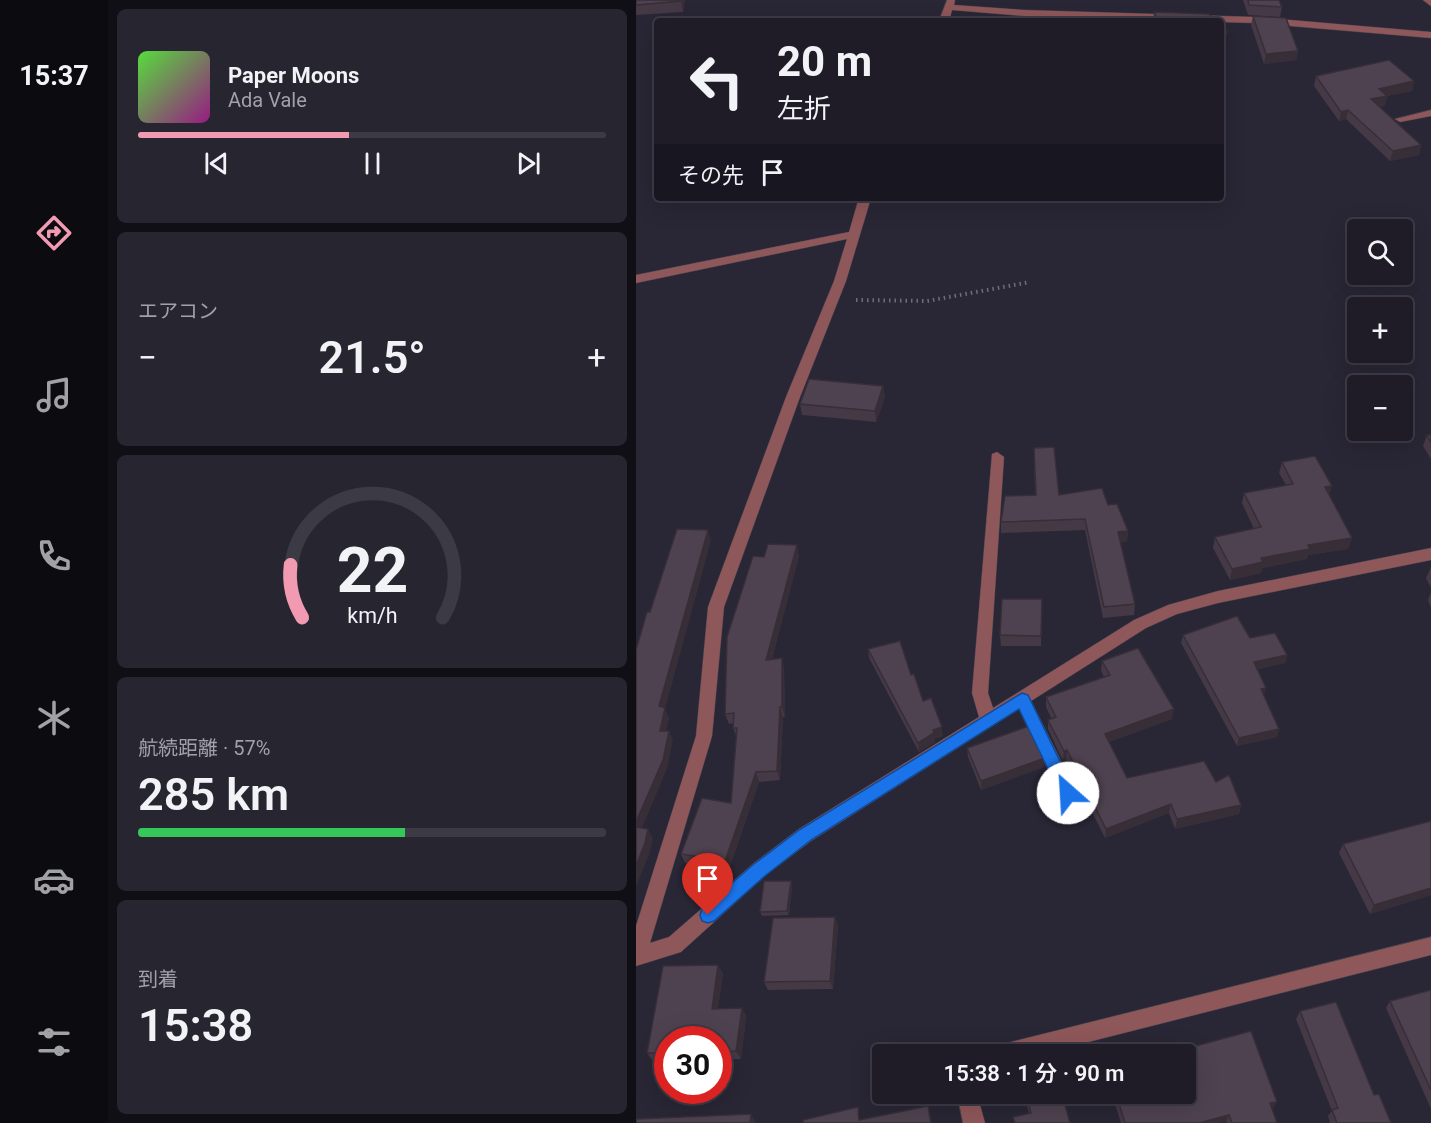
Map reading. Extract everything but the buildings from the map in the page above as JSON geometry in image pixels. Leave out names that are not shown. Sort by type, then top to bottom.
[{"type":"street","points":[[1427,0],[1431,3]]},
{"type":"street","points":[[945,18],[950,3],[1024,13],[1188,18]]},
{"type":"street","points":[[1224,19],[1431,35]]},
{"type":"street","points":[[1400,119],[1431,113]]},
{"type":"street","points":[[636,957],[704,736],[716,607],[793,397],[832,299],[864,201]]},
{"type":"street","points":[[636,279],[854,234]]},
{"type":"street","points":[[988,721],[980,693],[997,457]]},
{"type":"street","points":[[636,957],[674,945],[760,869],[805,835],[1122,634],[1173,609],[1218,597],[1431,554]]},
{"type":"street","points":[[1022,699],[1068,793]]},
{"type":"street","points":[[1043,1044],[1431,946]]},
{"type":"street","points":[[969,1104],[974,1123]]},
{"type":"path","points":[[832,299],[927,301],[1030,282]]},
{"type":"route","points":[[708,915],[760,869],[805,835],[1022,699],[1068,793]]}]
